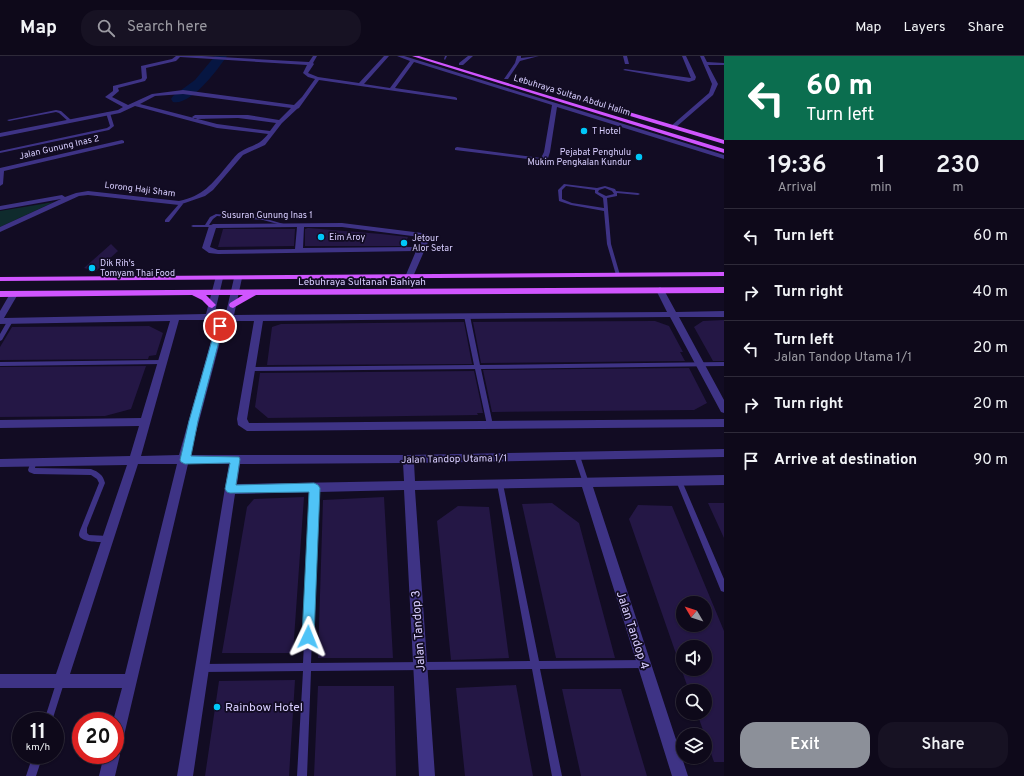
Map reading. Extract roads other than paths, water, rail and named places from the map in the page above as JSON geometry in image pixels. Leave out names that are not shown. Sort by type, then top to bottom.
[{"type":"main road","name":"Lebuhraya Sultan Abdul Halim","points":[[434,56],[446,58],[544,89]]},
{"type":"main road","name":"Lebuhraya Sultan Abdul Halim","points":[[414,58],[724,151]]},
{"type":"main road","name":"Lebuhraya Sultan Abdul Halim","points":[[604,107],[724,142]]},
{"type":"main road","name":"Lebuhraya Sultanah Bahiyah","points":[[0,278],[238,278],[724,274]]},
{"type":"main road","name":"Lebuhraya Sultanah Bahiyah","points":[[0,294],[724,290]]},
{"type":"main road","points":[[232,305],[250,296],[264,293]]},
{"type":"main road","points":[[194,294],[205,298],[212,305]]},
{"type":"street","points":[[128,108],[108,97],[116,91],[115,86],[143,80],[146,78],[142,67],[169,62],[179,56],[235,59],[254,62],[312,64]]},
{"type":"street","points":[[315,56],[311,61],[312,64],[305,73],[318,78],[456,99]]},
{"type":"street","points":[[360,85],[387,56]]},
{"type":"street","points":[[399,56],[414,58],[724,157]]},
{"type":"street","points":[[461,64],[471,56]]},
{"type":"street","points":[[506,78],[518,58],[537,56]]},
{"type":"street","points":[[626,56],[627,63]]},
{"type":"street","points":[[625,70],[689,80],[693,79],[694,77],[684,56]]},
{"type":"street","points":[[672,127],[713,91],[715,84],[702,56]]},
{"type":"street","points":[[391,90],[414,58]]},
{"type":"street","points":[[706,63],[723,62]]},
{"type":"street","name":"Lorong Haji Sham","points":[[0,230],[78,194],[98,193],[180,202],[188,201],[203,194],[211,188],[241,154],[261,145],[280,122],[297,107],[318,78]]},
{"type":"street","points":[[0,135],[128,108],[154,95],[183,92],[297,107]]},
{"type":"street","points":[[134,104],[152,108],[168,114],[224,127],[272,133]]},
{"type":"street","points":[[457,149],[542,160],[545,158],[547,152],[555,104]]},
{"type":"street","points":[[181,117],[240,116],[280,122]]},
{"type":"street","name":"Jalan Gunung Inas 2","points":[[0,170],[122,142]]},
{"type":"street","points":[[0,170],[0,184]]},
{"type":"street","points":[[2,208],[78,194]]},
{"type":"street","points":[[299,251],[301,225]]},
{"type":"street","name":"Susuran Gunung Inas 1","points":[[301,225],[342,225],[419,234],[426,238],[421,249],[212,251],[206,248],[210,226],[301,225]]},
{"type":"street","points":[[409,277],[421,249]]},
{"type":"street","points":[[210,318],[219,278]]},
{"type":"street","points":[[123,712],[194,421],[220,326],[229,318],[236,293],[238,278]]},
{"type":"street","points":[[660,290],[672,315],[724,409]]},
{"type":"street","points":[[0,318],[14,294]]},
{"type":"street","points":[[229,318],[724,314]]},
{"type":"street","points":[[61,680],[134,460],[175,318]]},
{"type":"street","points":[[0,321],[210,318],[220,326]]},
{"type":"street","points":[[259,318],[242,419],[242,422],[247,427],[724,423]]},
{"type":"street","points":[[0,424],[144,422]]},
{"type":"street","name":"Jalan Tandop Utama 1/1","points":[[0,462],[236,459],[408,459],[724,453]]},
{"type":"street","points":[[185,776],[236,459]]},
{"type":"street","name":"Jalan Tandop 3","points":[[408,459],[427,776]]},
{"type":"street","points":[[230,489],[724,480]]},
{"type":"street","name":"Jalan Tandop 4","points":[[586,483],[680,776]]},
{"type":"street","points":[[0,681],[130,681]]},
{"type":"street","points":[[107,776],[110,764]]},
{"type":"lane","points":[[9,120],[56,111],[60,112],[70,121]]},
{"type":"lane","points":[[0,152],[108,129],[112,126],[108,113]]},
{"type":"lane","points":[[606,210],[571,204],[560,200],[560,190],[565,185],[597,189],[605,187],[616,192],[638,194]]},
{"type":"lane","points":[[597,189],[598,194],[605,197],[614,196],[616,192]]},
{"type":"lane","points":[[605,197],[609,244],[618,275]]},
{"type":"lane","points":[[167,221],[181,204],[180,202]]},
{"type":"lane","points":[[193,226],[210,226]]},
{"type":"lane","points":[[467,316],[490,425]]},
{"type":"lane","points":[[0,339],[10,321]]},
{"type":"lane","points":[[0,364],[163,362]]},
{"type":"lane","points":[[251,369],[724,364]]},
{"type":"lane","points":[[577,456],[586,483]]},
{"type":"lane","points":[[33,462],[31,470],[34,471],[91,472],[99,475],[102,483],[84,528],[83,535],[88,538],[108,539]]},
{"type":"lane","points":[[679,481],[724,588]]},
{"type":"lane","points":[[500,484],[557,776]]},
{"type":"lane","points":[[302,776],[314,488]]},
{"type":"lane","points":[[202,668],[644,664]]},
{"type":"lane","points":[[51,712],[61,680]]},
{"type":"lane","points":[[32,776],[35,764]]},
{"type":"waterway","points":[[178,99],[199,83],[221,56]]},
{"type":"place","name":"T Hotel","points":[[584,131]]},
{"type":"place","name":"Pejabat Penghulu Mukim Pengkalan Kundur","points":[[639,157]]},
{"type":"place","name":"Eim Aroy","points":[[321,237]]},
{"type":"place","name":"Jetour Alor Setar","points":[[404,243]]},
{"type":"place","name":"Dik Rih's Tomyam Thai Food","points":[[92,268]]},
{"type":"place","name":"Rainbow Hotel","points":[[217,707]]}]
